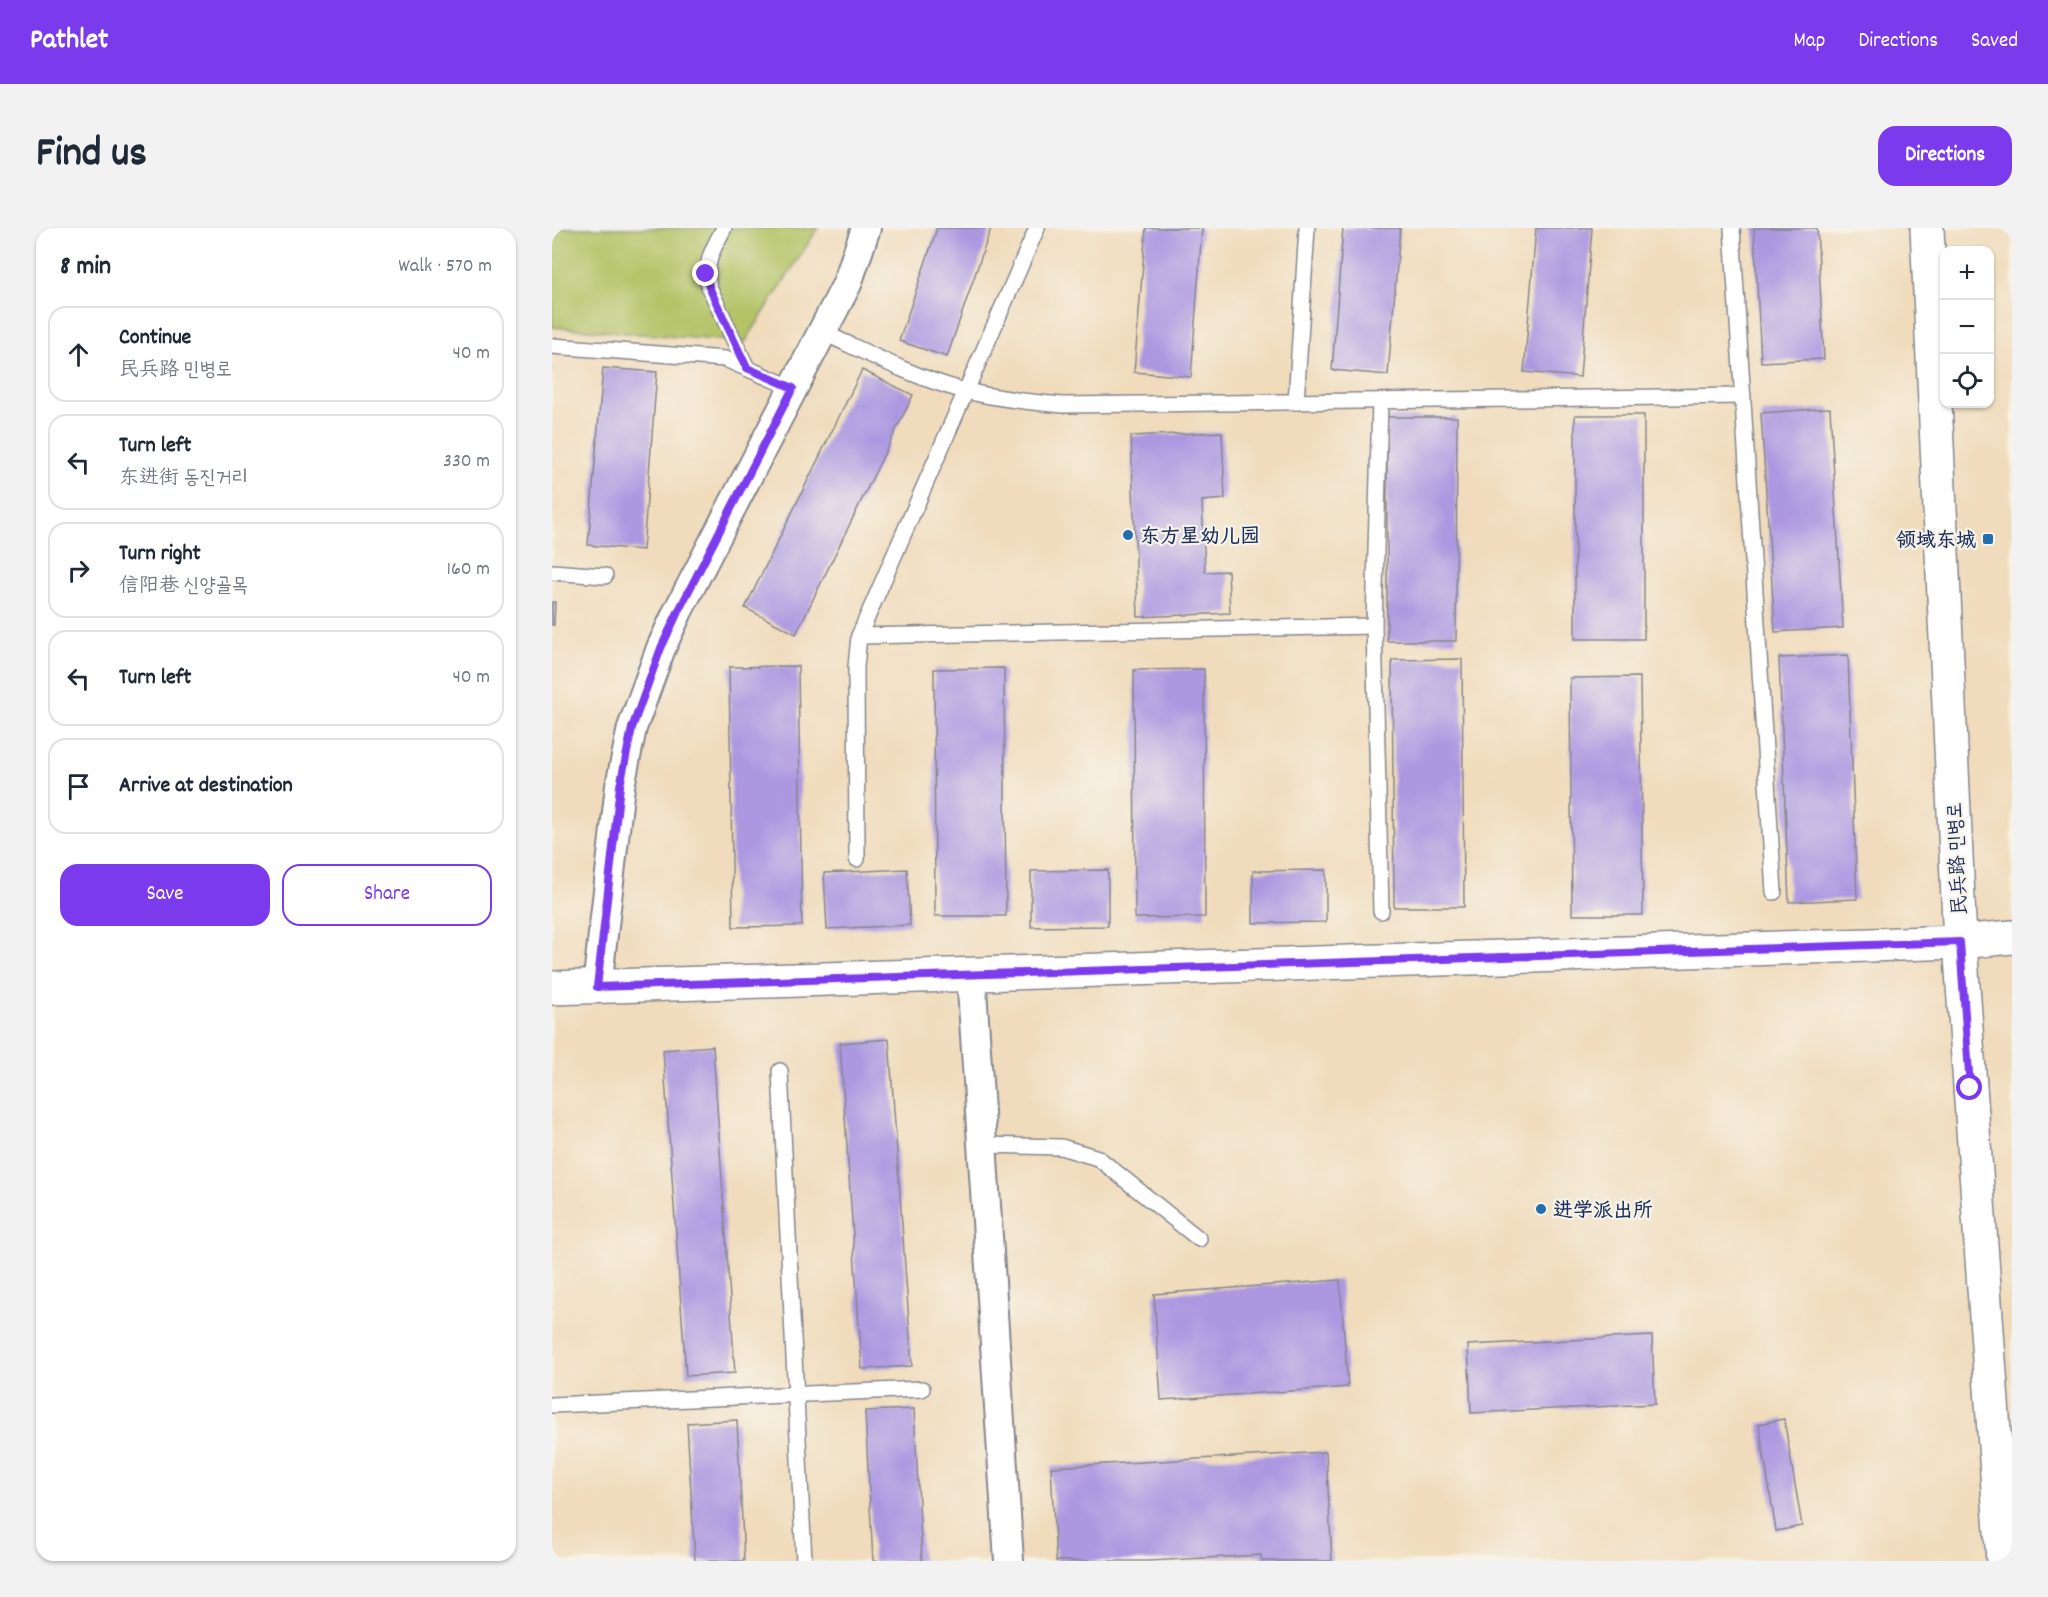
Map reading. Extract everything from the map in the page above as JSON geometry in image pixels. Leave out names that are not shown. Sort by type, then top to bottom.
[{"type":"street","points":[[597,987],[620,786],[632,728],[661,648],[848,284],[866,228]]},
{"type":"street","name":"民兵路 민병로","points":[[1928,228],[1960,942],[2002,1409],[2003,1561]]},
{"type":"street","points":[[552,988],[1960,942],[2012,937]]},
{"type":"street","points":[[971,973],[1008,1561]]},
{"type":"lane","points":[[724,228],[708,259],[706,274],[709,287],[747,368]]},
{"type":"lane","points":[[857,860],[856,667],[859,636],[1037,228]]},
{"type":"lane","points":[[1296,402],[1307,228]]},
{"type":"lane","points":[[1732,228],[1774,892]]},
{"type":"lane","points":[[822,332],[904,369],[966,390],[1010,400],[1063,405],[1743,396]]},
{"type":"lane","points":[[552,346],[725,359],[793,388]]},
{"type":"lane","points":[[1380,400],[1374,626],[1381,911]]},
{"type":"lane","points":[[552,572],[605,576]]},
{"type":"lane","points":[[859,636],[1374,626]]},
{"type":"lane","points":[[780,1071],[804,1561]]},
{"type":"lane","points":[[982,1145],[1061,1147],[1098,1158],[1199,1239]]},
{"type":"lane","points":[[552,1405],[922,1389]]},
{"type":"green space","points":[[552,228],[818,228],[745,342],[552,327]]},
{"type":"building","points":[[937,228],[991,228],[947,357],[899,341]]},
{"type":"building","points":[[1146,228],[1202,228],[1191,377],[1134,372]]},
{"type":"building","points":[[1343,228],[1400,228],[1388,375],[1332,370]]},
{"type":"building","points":[[1536,228],[1592,228],[1580,377],[1524,372]]},
{"type":"building","points":[[1754,228],[1817,228],[1824,359],[1761,362]]},
{"type":"building","points":[[603,368],[657,372],[643,550],[588,545]]},
{"type":"building","points":[[862,370],[913,395],[796,634],[745,608]]},
{"type":"building","points":[[1830,408],[1843,628],[1775,632],[1761,413]]},
{"type":"building","points":[[1575,415],[1644,415],[1644,639],[1575,639]]},
{"type":"building","points":[[1387,417],[1457,417],[1456,641],[1387,641]]},
{"type":"building","points":[[1222,432],[1225,499],[1202,501],[1205,572],[1228,571],[1230,613],[1138,617],[1131,436]]},
{"type":"building","points":[[552,602],[555,602],[554,625],[552,625]]},
{"type":"building","points":[[1848,655],[1857,899],[1789,902],[1779,658]]},
{"type":"building","points":[[1462,659],[1464,907],[1394,907],[1392,660]]},
{"type":"building","points":[[798,666],[802,926],[733,927],[729,667]]},
{"type":"building","points":[[1004,668],[1006,916],[935,916],[934,669]]},
{"type":"building","points":[[1204,669],[1205,917],[1135,918],[1134,670]]},
{"type":"building","points":[[1640,677],[1643,915],[1572,915],[1570,678]]},
{"type":"building","points":[[907,869],[910,925],[827,929],[824,873]]},
{"type":"building","points":[[1108,870],[1108,926],[1031,927],[1031,871]]},
{"type":"building","points":[[1326,870],[1326,922],[1253,923],[1253,871]]},
{"type":"building","points":[[889,1039],[912,1366],[862,1369],[840,1043]]},
{"type":"building","points":[[713,1046],[735,1373],[686,1376],[663,1050]]},
{"type":"building","points":[[1340,1280],[1348,1387],[1161,1400],[1154,1294]]},
{"type":"building","points":[[1652,1336],[1655,1404],[1471,1413],[1468,1345]]},
{"type":"building","points":[[914,1409],[922,1561],[873,1561],[865,1411]]},
{"type":"building","points":[[1784,1419],[1802,1526],[1776,1531],[1759,1424]]},
{"type":"building","points":[[737,1420],[744,1561],[695,1561],[687,1423]]},
{"type":"building","points":[[1326,1452],[1332,1561],[1262,1561],[1261,1555],[1149,1561],[1056,1561],[1051,1467]]},
{"type":"place","name":"东方星幼儿园","points":[[1128,535]]},
{"type":"place","name":"领域东城","points":[[1988,539]]},
{"type":"place","name":"进学派出所","points":[[1541,1209]]},
{"type":"route","points":[[706,274],[709,287],[747,368],[793,388],[678,612],[661,648],[632,728],[620,786],[597,987],[1960,942],[1970,1088]]}]
